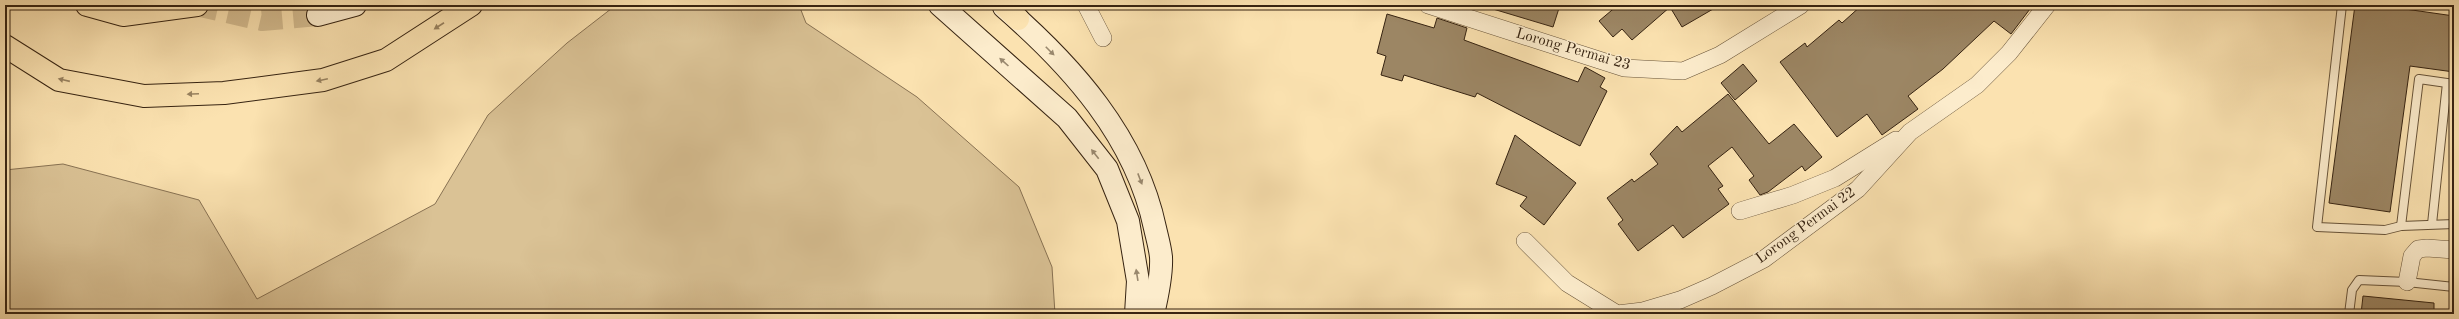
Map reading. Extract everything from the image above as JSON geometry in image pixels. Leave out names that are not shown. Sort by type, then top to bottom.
[{"type":"highway","points":[[87,5],[123,15],[197,5]]},
{"type":"highway","points":[[5,46],[59,80],[144,96],[224,93],[323,80],[386,60],[471,5]]},
{"type":"street","points":[[318,15],[355,5]]},
{"type":"street","points":[[940,5],[1067,118],[1107,169],[1128,221],[1138,282],[1136,314]]},
{"type":"street","points":[[1086,5],[1104,38]]},
{"type":"street","name":"Lorong Permai 23","points":[[1428,5],[1624,68],[1683,71],[1720,54],[1801,5]]},
{"type":"street","name":"Lorong Permai 22","points":[[1525,241],[1562,279],[1617,314],[1643,311],[1712,286],[1764,259],[1858,189],[1910,132],[1977,85],[2009,53],[2047,5]]},
{"type":"street","points":[[1008,10],[1071,72],[1106,115],[1132,159],[1150,207],[1161,257],[1152,314]]},
{"type":"street","points":[[1740,211],[1793,195],[1835,178],[1910,132]]},
{"type":"street","points":[[2407,282],[2412,256],[2418,249],[2427,248],[2454,250]]},
{"type":"lane","points":[[2342,5],[2317,227],[2385,230],[2401,226],[2454,224]]},
{"type":"lane","points":[[2401,226],[2419,79],[2451,84],[2432,224]]},
{"type":"lane","points":[[2350,314],[2352,290],[2359,280],[2407,282],[2454,287]]},
{"type":"shaded area","points":[[616,5],[799,5],[806,23],[917,97],[1019,187],[1052,267],[1055,314],[5,314],[5,170],[63,164],[199,200],[257,299],[435,204],[488,115],[567,43]]},
{"type":"building","points":[[1493,5],[1560,5],[1553,27],[1493,9]]},
{"type":"building","points":[[1618,5],[1720,5],[1682,27],[1670,7],[1632,40],[1622,29],[1613,37],[1599,21]]},
{"type":"building","points":[[1862,5],[2033,5],[2011,34],[1994,21],[1943,69],[1908,96],[1918,109],[1882,135],[1867,114],[1837,137],[1780,62],[1805,43],[1807,47],[1839,20],[1842,23]]},
{"type":"building","points":[[2355,5],[2377,5],[2454,16],[2454,72],[2410,66],[2390,212],[2329,203]]},
{"type":"building","points":[[1387,14],[1434,28],[1437,18],[1467,28],[1464,40],[1578,82],[1585,67],[1605,78],[1600,87],[1607,91],[1580,146],[1477,93],[1475,97],[1404,75],[1402,81],[1381,75],[1386,56],[1377,53]]},
{"type":"building","points":[[1743,64],[1757,81],[1735,100],[1721,83]]},
{"type":"building","points":[[1728,94],[1769,144],[1794,124],[1822,157],[1805,171],[1802,166],[1768,192],[1760,195],[1749,180],[1754,176],[1732,147],[1708,166],[1723,186],[1718,189],[1729,204],[1683,238],[1673,225],[1638,251],[1618,224],[1623,220],[1607,198],[1632,179],[1634,182],[1658,164],[1650,154],[1677,126],[1682,132]]},
{"type":"building","points":[[1515,135],[1576,183],[1544,225],[1520,206],[1527,197],[1496,184]]},
{"type":"building","points":[[2363,296],[2434,303],[2434,314],[2361,314]]},
{"type":"tunnel","points":[[196,5],[262,20],[318,15]]}]
